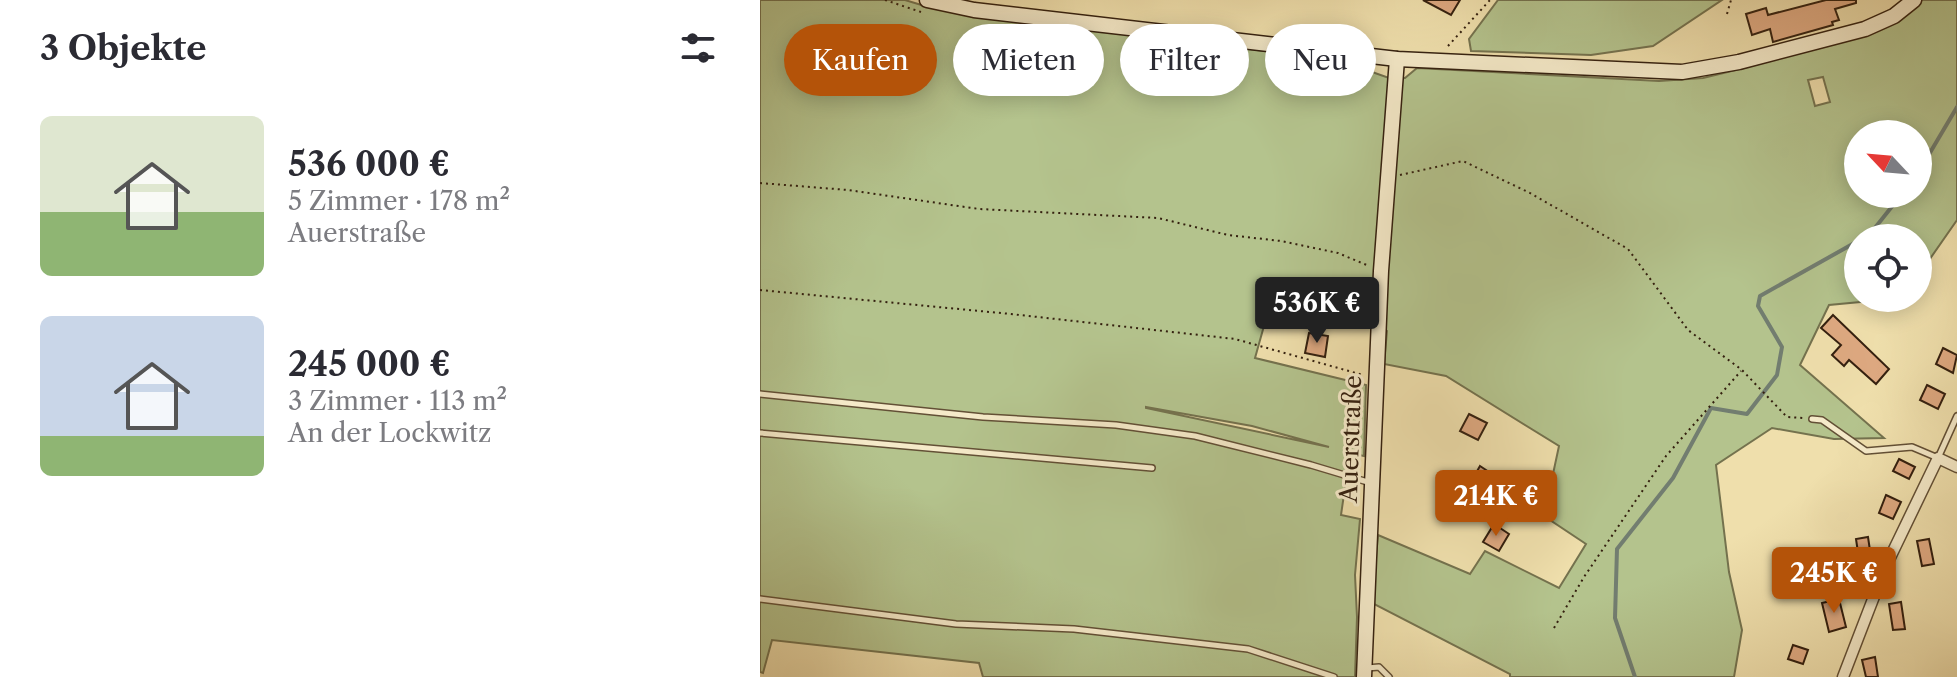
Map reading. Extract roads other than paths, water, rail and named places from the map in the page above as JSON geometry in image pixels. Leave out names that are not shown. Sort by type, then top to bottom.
[{"type":"street","points":[[927,0],[974,10],[1397,59],[1682,72],[1739,62],[1865,29],[1894,16],[1914,0]]},
{"type":"street","name":"Auerstraße","points":[[1364,673],[1381,271],[1397,59]]},
{"type":"street","points":[[1843,677],[1885,568],[1938,458],[1957,467]]},
{"type":"lane","points":[[760,394],[983,417],[1116,425],[1195,436],[1311,465],[1371,484]]},
{"type":"lane","points":[[1812,419],[1822,420],[1866,451],[1912,447],[1938,458],[1957,416]]},
{"type":"lane","points":[[760,433],[1152,468]]},
{"type":"lane","points":[[760,599],[956,624],[1074,629],[1248,649],[1334,677]]},
{"type":"lane","points":[[1364,673],[1379,667],[1389,677]]},
{"type":"waterway","points":[[1932,149],[1957,107]]},
{"type":"waterway","points":[[1878,224],[1891,208]]},
{"type":"waterway","points":[[1635,677],[1615,618],[1617,549],[1673,478],[1711,408],[1747,414],[1777,375],[1782,347],[1758,306],[1760,296],[1844,249]]}]
